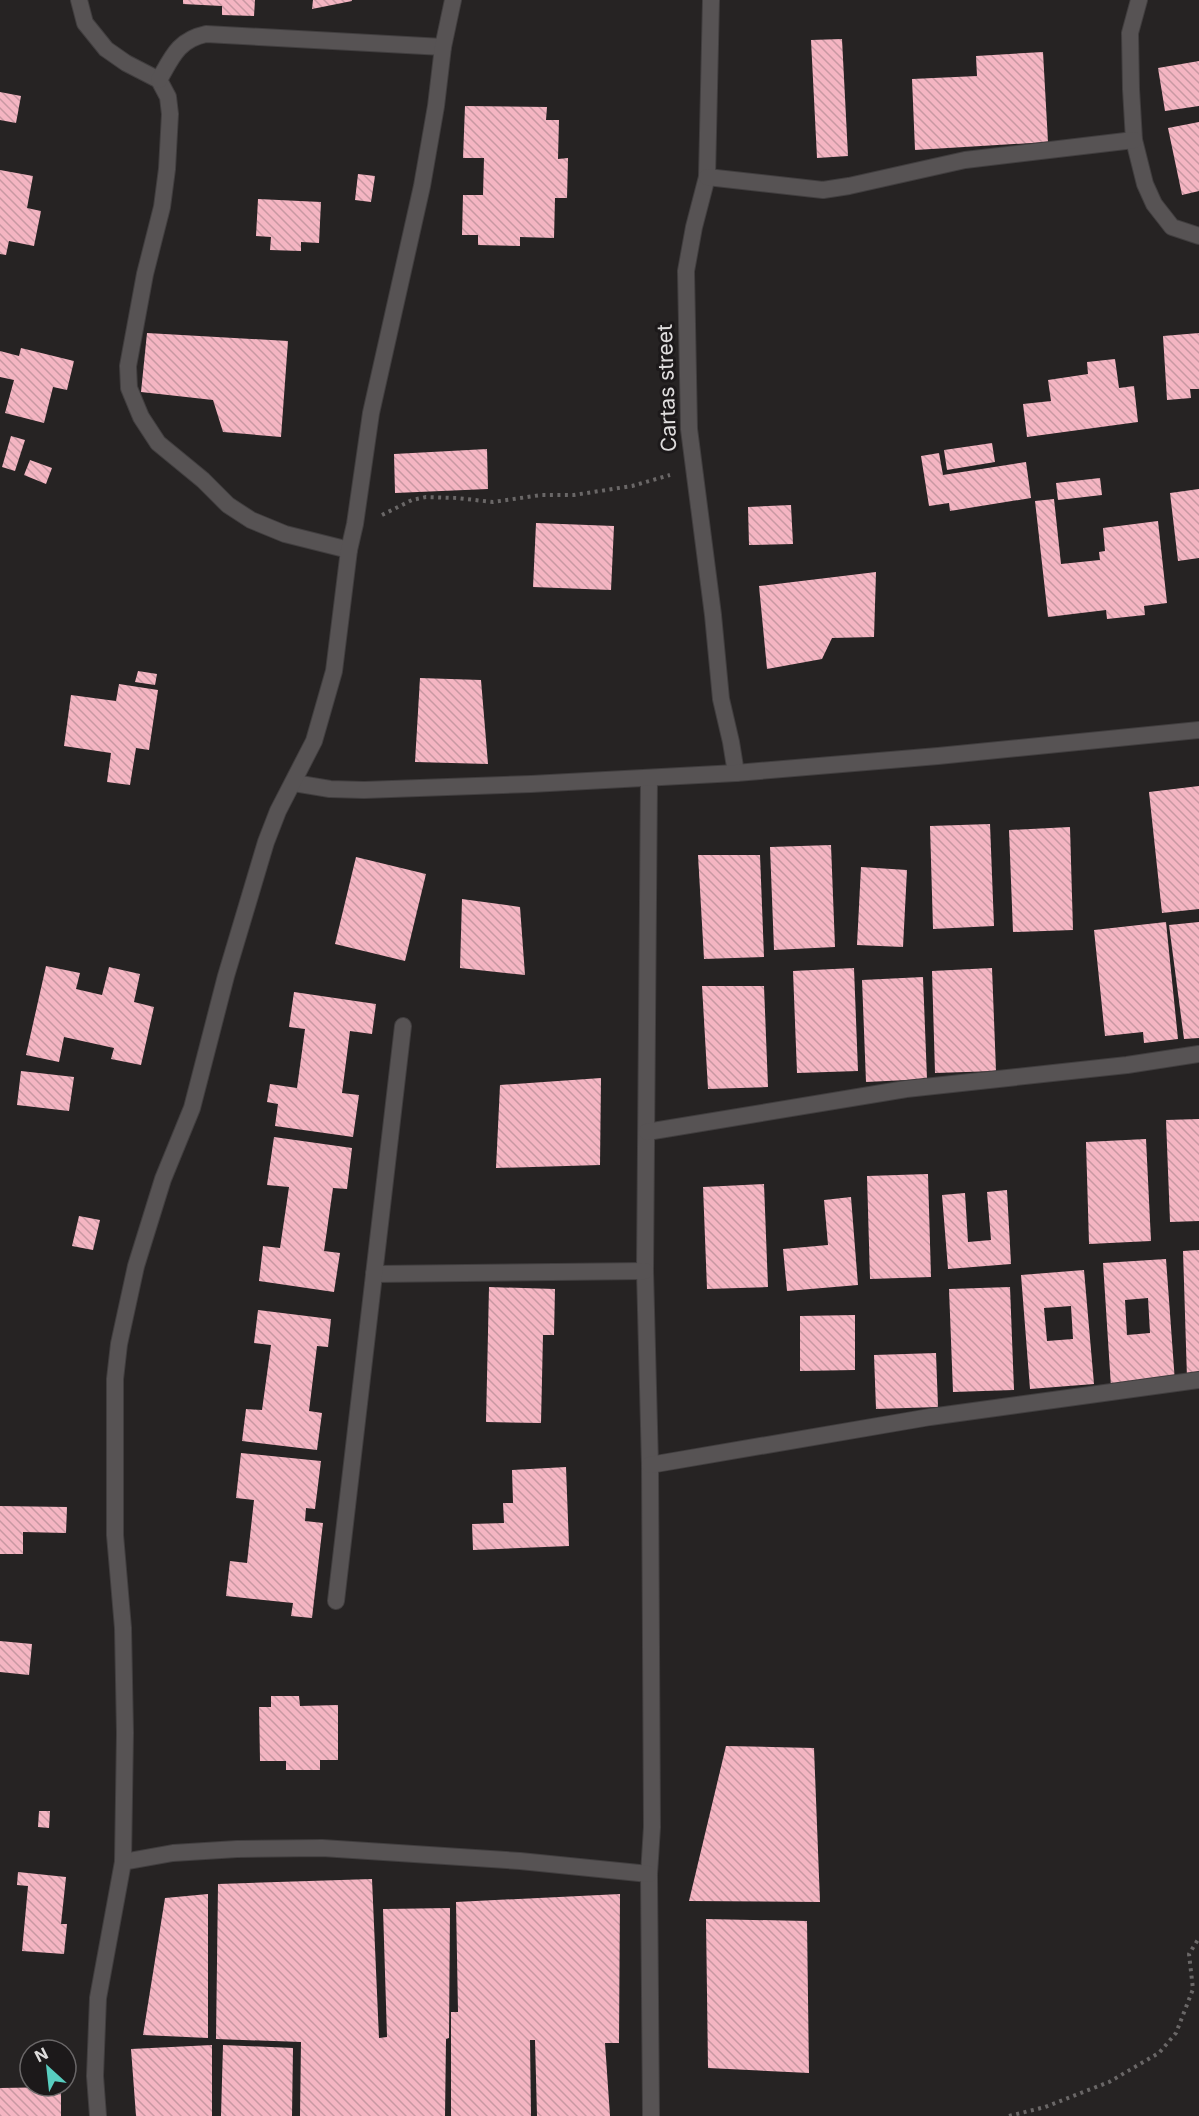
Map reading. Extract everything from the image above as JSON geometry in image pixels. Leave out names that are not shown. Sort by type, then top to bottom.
[{"type":"street","points":[[79,0],[85,23],[106,49],[126,63],[159,80],[168,97],[170,114],[162,207],[145,274],[128,366],[129,388],[141,417],[158,442],[236,510],[251,520],[285,534],[349,550]]},
{"type":"street","points":[[98,2116],[94,2076],[98,1998],[123,1863],[124,1640],[115,1535],[114,1379],[118,1344],[136,1266],[164,1179],[192,1108],[226,976],[266,842],[278,811],[314,741],[334,671],[349,550],[356,524],[371,413],[424,174],[436,106],[443,47],[453,0]]},
{"type":"street","name":"Cartas street","points":[[711,0],[707,177],[686,271],[689,429],[713,615],[721,699],[736,773]]},
{"type":"street","points":[[1139,0],[1130,33],[1131,88],[1134,140],[1145,184],[1154,204],[1172,227],[1199,236]]},
{"type":"street","points":[[159,80],[183,42],[206,33],[443,47]]},
{"type":"street","points":[[707,177],[823,190],[965,160],[1134,140]]},
{"type":"street","points":[[294,783],[330,789],[364,790],[736,773],[1199,730]]},
{"type":"street","points":[[649,778],[645,1271],[650,1465],[651,2116]]},
{"type":"street","points":[[336,1600],[403,1026]]},
{"type":"street","points":[[647,1132],[906,1089],[1127,1065],[1199,1054]]},
{"type":"street","points":[[374,1274],[645,1271]]},
{"type":"street","points":[[650,1465],[930,1417],[1199,1380]]},
{"type":"street","points":[[123,1863],[173,1853],[237,1849],[322,1848],[520,1862],[649,1875]]},
{"type":"path","points":[[356,524],[412,500],[426,497],[493,502],[542,495],[574,495],[632,486],[693,467]]},
{"type":"path","points":[[1009,2116],[1045,2107],[1109,2082],[1159,2053],[1176,2033],[1193,1989],[1189,1954],[1199,1938]]},
{"type":"building","points":[[183,0],[255,0],[254,16],[222,15],[222,6],[183,4]]},
{"type":"building","points":[[313,0],[352,0],[352,1],[312,9]]},
{"type":"building","points":[[842,39],[848,156],[817,158],[811,40]]},
{"type":"building","points":[[1043,52],[1048,142],[915,150],[912,79],[977,76],[976,56]]},
{"type":"building","points":[[1199,61],[1199,106],[1165,111],[1158,68]]},
{"type":"building","points":[[0,92],[21,96],[16,123],[0,120]]},
{"type":"building","points":[[465,106],[547,107],[546,120],[559,120],[558,159],[568,158],[567,198],[555,198],[554,238],[520,237],[520,246],[478,245],[478,235],[462,235],[463,195],[483,195],[484,158],[463,158]]},
{"type":"building","points":[[1199,122],[1199,191],[1182,195],[1168,128]]},
{"type":"building","points":[[0,170],[33,176],[27,208],[41,211],[34,246],[9,241],[6,255],[0,254]]},
{"type":"building","points":[[358,174],[375,176],[371,202],[355,200]]},
{"type":"building","points":[[258,199],[321,202],[319,243],[301,242],[301,251],[270,250],[271,237],[256,236]]},
{"type":"building","points":[[147,333],[288,341],[281,437],[223,432],[213,400],[141,392]]},
{"type":"building","points":[[1199,333],[1199,389],[1190,389],[1191,398],[1167,400],[1163,336]]},
{"type":"building","points":[[21,348],[74,361],[67,390],[53,387],[44,423],[5,413],[14,380],[0,377],[0,351],[19,356]]},
{"type":"building","points":[[1115,359],[1119,388],[1134,386],[1138,422],[1027,437],[1023,404],[1051,401],[1048,380],[1088,374],[1087,362]]},
{"type":"building","points":[[11,436],[25,440],[15,471],[2,467]]},
{"type":"building","points":[[992,443],[995,462],[947,470],[944,450]]},
{"type":"building","points":[[487,449],[488,489],[395,493],[394,454]]},
{"type":"building","points":[[939,453],[943,475],[1026,462],[1031,498],[950,511],[949,503],[929,506],[921,456]]},
{"type":"building","points":[[30,460],[52,468],[46,484],[24,475]]},
{"type":"building","points":[[1100,478],[1102,495],[1058,500],[1056,483]]},
{"type":"building","points":[[1199,489],[1199,558],[1178,561],[1170,493]]},
{"type":"building","points":[[1054,499],[1061,564],[1100,560],[1099,552],[1105,551],[1103,528],[1158,521],[1167,603],[1144,606],[1145,615],[1107,619],[1106,610],[1048,617],[1035,501]]},
{"type":"building","points":[[791,505],[793,544],[749,545],[748,507]]},
{"type":"building","points":[[536,523],[614,526],[611,590],[533,587]]},
{"type":"building","points":[[876,572],[874,637],[832,638],[822,659],[767,669],[759,586]]},
{"type":"building","points":[[138,671],[157,674],[155,685],[135,682]]},
{"type":"building","points":[[420,678],[481,680],[488,764],[415,762]]},
{"type":"building","points":[[119,684],[158,690],[149,750],[136,748],[130,785],[107,782],[111,753],[64,746],[71,695],[116,701]]},
{"type":"building","points":[[1199,786],[1199,909],[1162,913],[1149,792]]},
{"type":"building","points":[[990,824],[994,926],[933,929],[930,826]]},
{"type":"building","points":[[1070,827],[1073,930],[1013,932],[1009,830]]},
{"type":"building","points":[[831,845],[835,947],[774,950],[770,847]]},
{"type":"building","points":[[698,855],[760,855],[764,957],[704,959]]},
{"type":"building","points":[[356,857],[426,874],[405,961],[335,944]]},
{"type":"building","points":[[861,867],[907,870],[903,947],[857,945]]},
{"type":"building","points":[[462,899],[520,907],[525,975],[460,968]]},
{"type":"building","points":[[1166,922],[1178,1039],[1144,1043],[1143,1032],[1105,1036],[1094,930]]},
{"type":"building","points":[[1199,922],[1199,1038],[1184,1039],[1169,925]]},
{"type":"building","points":[[46,966],[80,973],[76,989],[102,995],[109,967],[140,974],[134,1002],[154,1007],[141,1065],[111,1059],[114,1048],[64,1037],[59,1062],[26,1055]]},
{"type":"building","points":[[854,968],[858,1071],[797,1073],[793,971]]},
{"type":"building","points":[[992,968],[996,1071],[935,1073],[932,971]]},
{"type":"building","points":[[923,977],[927,1079],[866,1082],[862,980]]},
{"type":"building","points":[[702,986],[764,986],[768,1087],[708,1089]]},
{"type":"building","points":[[294,992],[376,1004],[372,1034],[350,1031],[342,1093],[359,1095],[353,1137],[275,1126],[278,1104],[267,1102],[270,1084],[297,1088],[305,1029],[289,1027]]},
{"type":"building","points":[[21,1071],[74,1077],[69,1111],[17,1105]]},
{"type":"building","points":[[601,1078],[600,1165],[496,1168],[500,1085]]},
{"type":"building","points":[[1199,1119],[1199,1221],[1170,1222],[1166,1120]]},
{"type":"building","points":[[274,1137],[352,1148],[347,1189],[333,1188],[324,1251],[340,1253],[334,1292],[259,1281],[263,1246],[280,1248],[289,1187],[267,1185]]},
{"type":"building","points":[[1146,1139],[1151,1241],[1089,1244],[1086,1142]]},
{"type":"building","points":[[928,1174],[931,1277],[870,1279],[867,1176]]},
{"type":"building","points":[[764,1184],[768,1287],[707,1289],[703,1187]]},
{"type":"building","points":[[1007,1190],[1011,1264],[948,1269],[942,1195],[965,1193],[968,1242],[991,1240],[987,1192]]},
{"type":"building","points":[[851,1197],[858,1285],[787,1291],[783,1249],[828,1245],[824,1200]]},
{"type":"building","points":[[79,1216],[100,1220],[93,1250],[72,1246]]},
{"type":"building","points":[[1199,1250],[1199,1378],[1187,1378],[1183,1251]]},
{"type":"building","points":[[1166,1259],[1175,1382],[1111,1387],[1103,1263]],"holes":[[[1148,1298],[1150,1333],[1127,1335],[1125,1300]]]},
{"type":"building","points":[[1084,1270],[1094,1384],[1030,1389],[1021,1275]],"holes":[[[1071,1306],[1073,1339],[1047,1341],[1044,1308]]]},
{"type":"building","points":[[489,1287],[555,1289],[554,1335],[543,1335],[541,1423],[486,1422]]},
{"type":"building","points":[[1010,1287],[1014,1390],[953,1392],[949,1289]]},
{"type":"building","points":[[258,1310],[331,1319],[328,1347],[317,1346],[309,1411],[322,1413],[317,1450],[242,1441],[246,1409],[262,1410],[271,1345],[254,1343]]},
{"type":"building","points":[[855,1315],[855,1370],[800,1371],[800,1316]]},
{"type":"building","points":[[936,1353],[938,1407],[876,1409],[874,1355]]},
{"type":"building","points":[[241,1453],[321,1461],[315,1509],[306,1508],[305,1521],[323,1523],[312,1618],[291,1616],[293,1603],[226,1596],[230,1561],[247,1563],[254,1500],[236,1498]]},
{"type":"building","points":[[566,1467],[569,1546],[473,1550],[472,1524],[504,1523],[503,1503],[513,1503],[512,1470]]},
{"type":"building","points":[[0,1506],[67,1507],[66,1533],[23,1532],[23,1554],[0,1554]]},
{"type":"building","points":[[0,1641],[32,1644],[29,1675],[0,1672]]},
{"type":"building","points":[[271,1696],[299,1696],[300,1706],[338,1705],[338,1760],[320,1760],[320,1770],[286,1770],[286,1761],[260,1761],[259,1707],[271,1707]]},
{"type":"building","points":[[726,1746],[814,1748],[820,1902],[689,1901]]},
{"type":"building","points":[[39,1811],[50,1811],[49,1828],[38,1827]]},
{"type":"building","points":[[18,1872],[66,1877],[61,1924],[67,1924],[64,1954],[22,1951],[28,1886],[17,1885]]},
{"type":"building","points":[[372,1879],[379,2038],[387,2037],[383,1909],[450,1908],[449,2038],[446,2039],[445,2116],[300,2116],[301,2042],[216,2039],[218,1884]]},
{"type":"building","points":[[208,1894],[208,2038],[143,2035],[165,1898]]},
{"type":"building","points":[[620,1894],[619,2043],[605,2043],[610,2116],[537,2116],[535,2040],[530,2040],[531,2116],[451,2116],[451,2012],[458,2012],[456,1902]]},
{"type":"building","points":[[706,1919],[807,1921],[809,2073],[708,2068]]},
{"type":"building","points":[[212,2045],[212,2116],[136,2116],[131,2049]]},
{"type":"building","points":[[223,2045],[293,2048],[292,2116],[221,2116]]},
{"type":"building","points":[[0,2088],[18,2088],[18,2098],[61,2098],[61,2116],[0,2116]]}]
